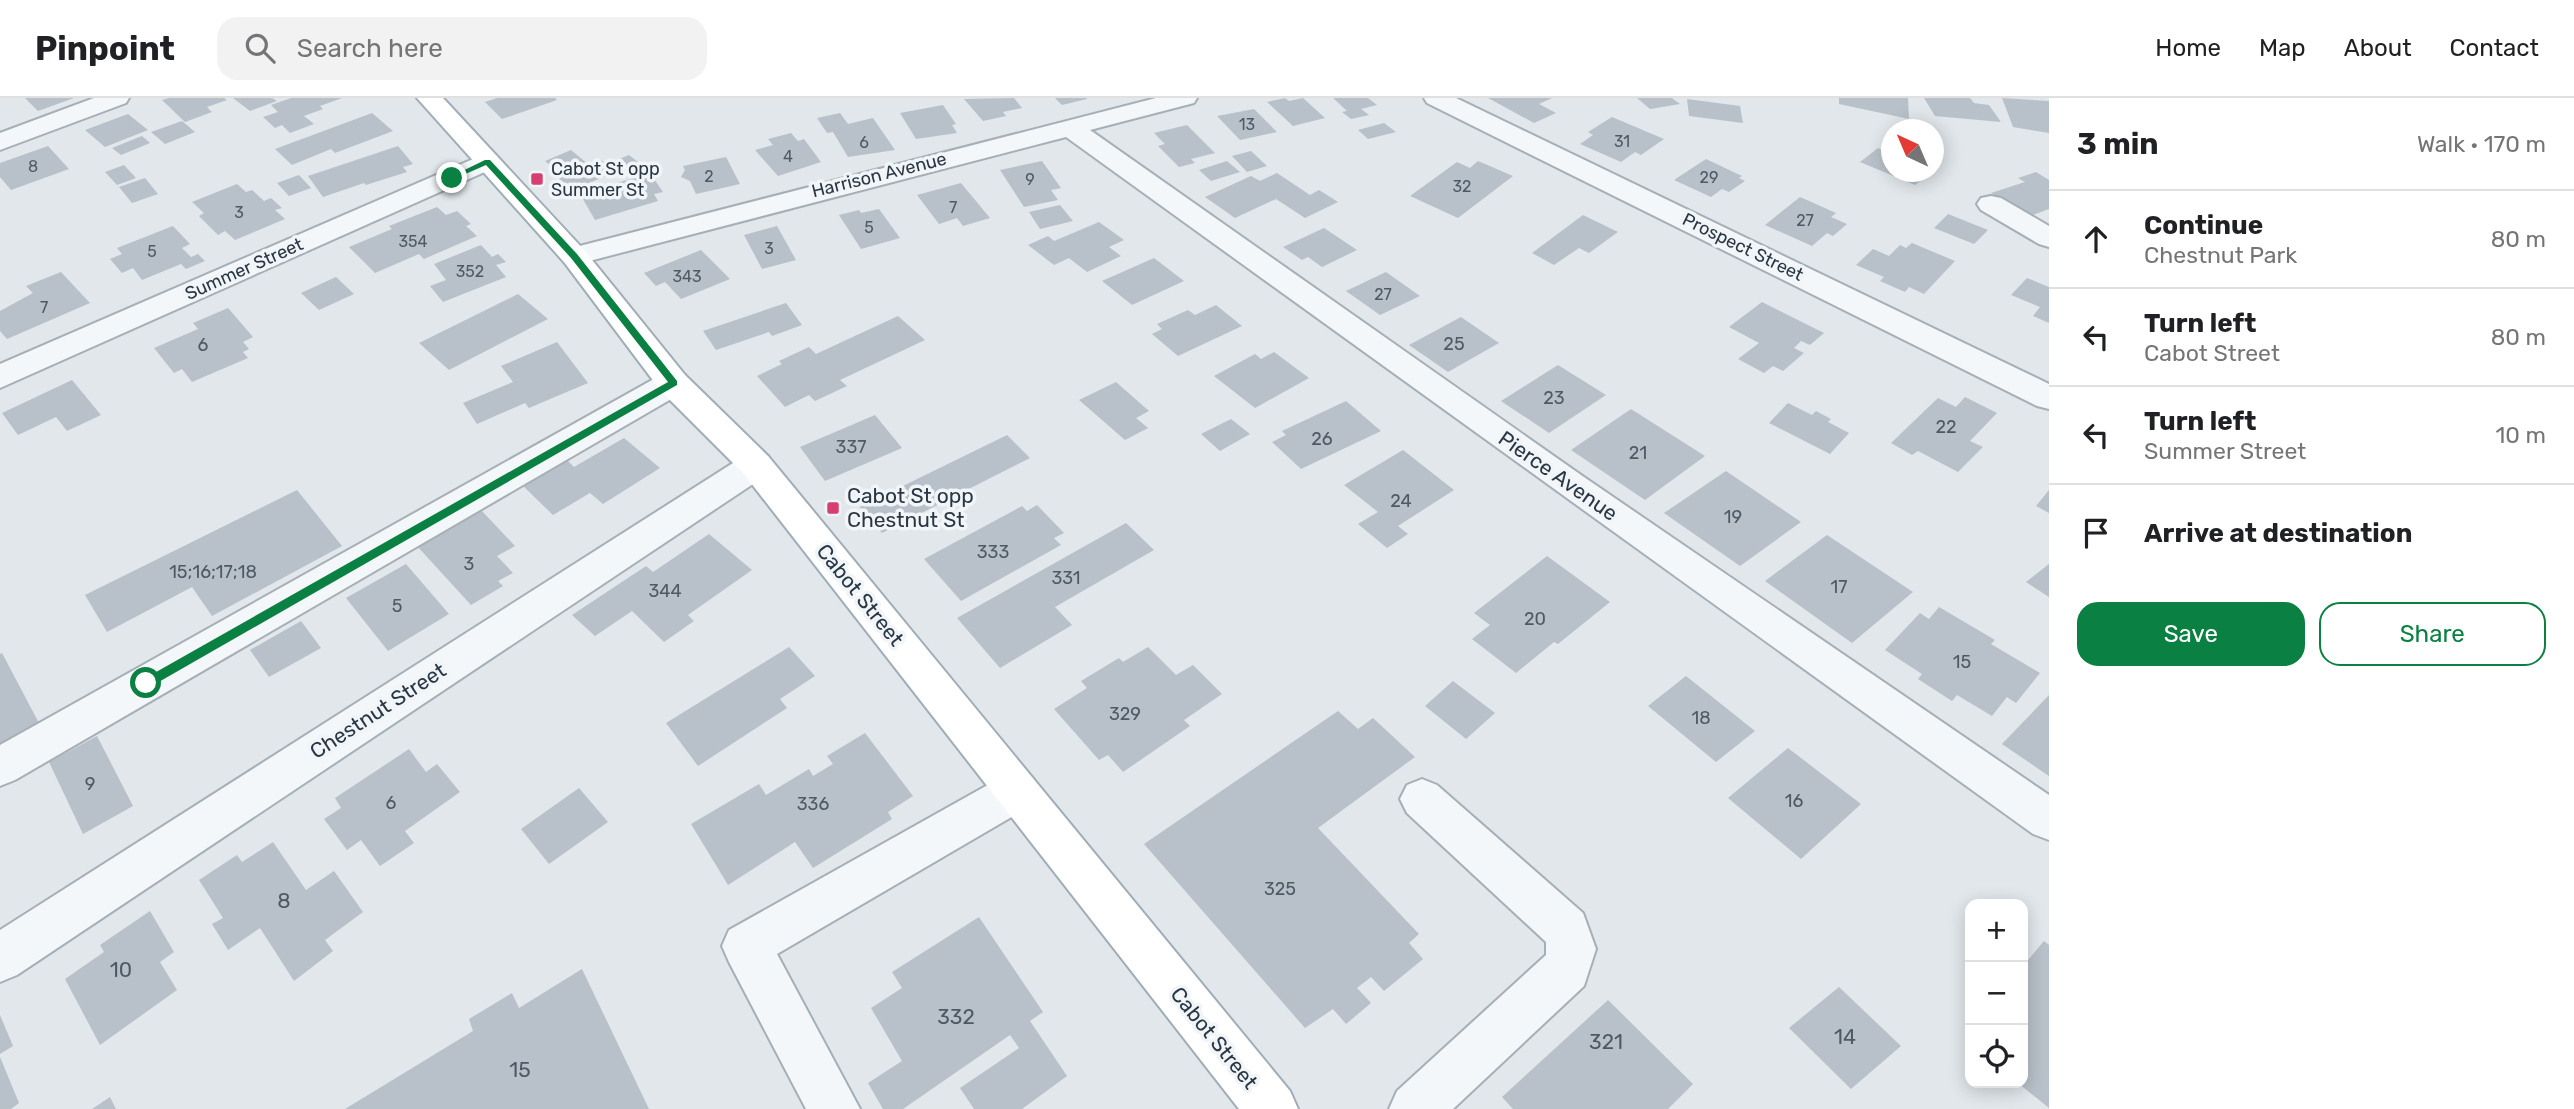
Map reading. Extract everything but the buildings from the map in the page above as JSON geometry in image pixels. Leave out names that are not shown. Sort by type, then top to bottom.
[{"type":"main road","name":"Cabot Street","points":[[429,98],[574,256],[673,383],[756,465],[1272,1109]]},
{"type":"street","points":[[0,142],[117,98]]},
{"type":"street","name":"Harrison Avenue","points":[[574,256],[1185,98]]},
{"type":"street","name":"Prospect Street","points":[[1436,98],[2049,398]]},
{"type":"street","name":"Pierce Avenue","points":[[1069,127],[1580,492],[2049,820]]},
{"type":"street","name":"Summer Street","points":[[0,377],[487,162]]},
{"type":"street","points":[[1991,204],[2049,237]]},
{"type":"street","points":[[0,767],[673,383]]},
{"type":"street","name":"Chestnut Street","points":[[0,958],[756,465]]},
{"type":"street","points":[[834,1109],[747,946],[1017,791]]},
{"type":"street","points":[[1415,1109],[1567,969],[1572,949],[1566,929],[1422,799]]},
{"type":"place","name":"Cabot St opp Summer St","points":[[537,179]]},
{"type":"place","name":"Cabot St opp Chestnut St","points":[[833,508]]},
{"type":"route","points":[[146,683],[673,383],[574,256],[487,162],[452,178]]}]
